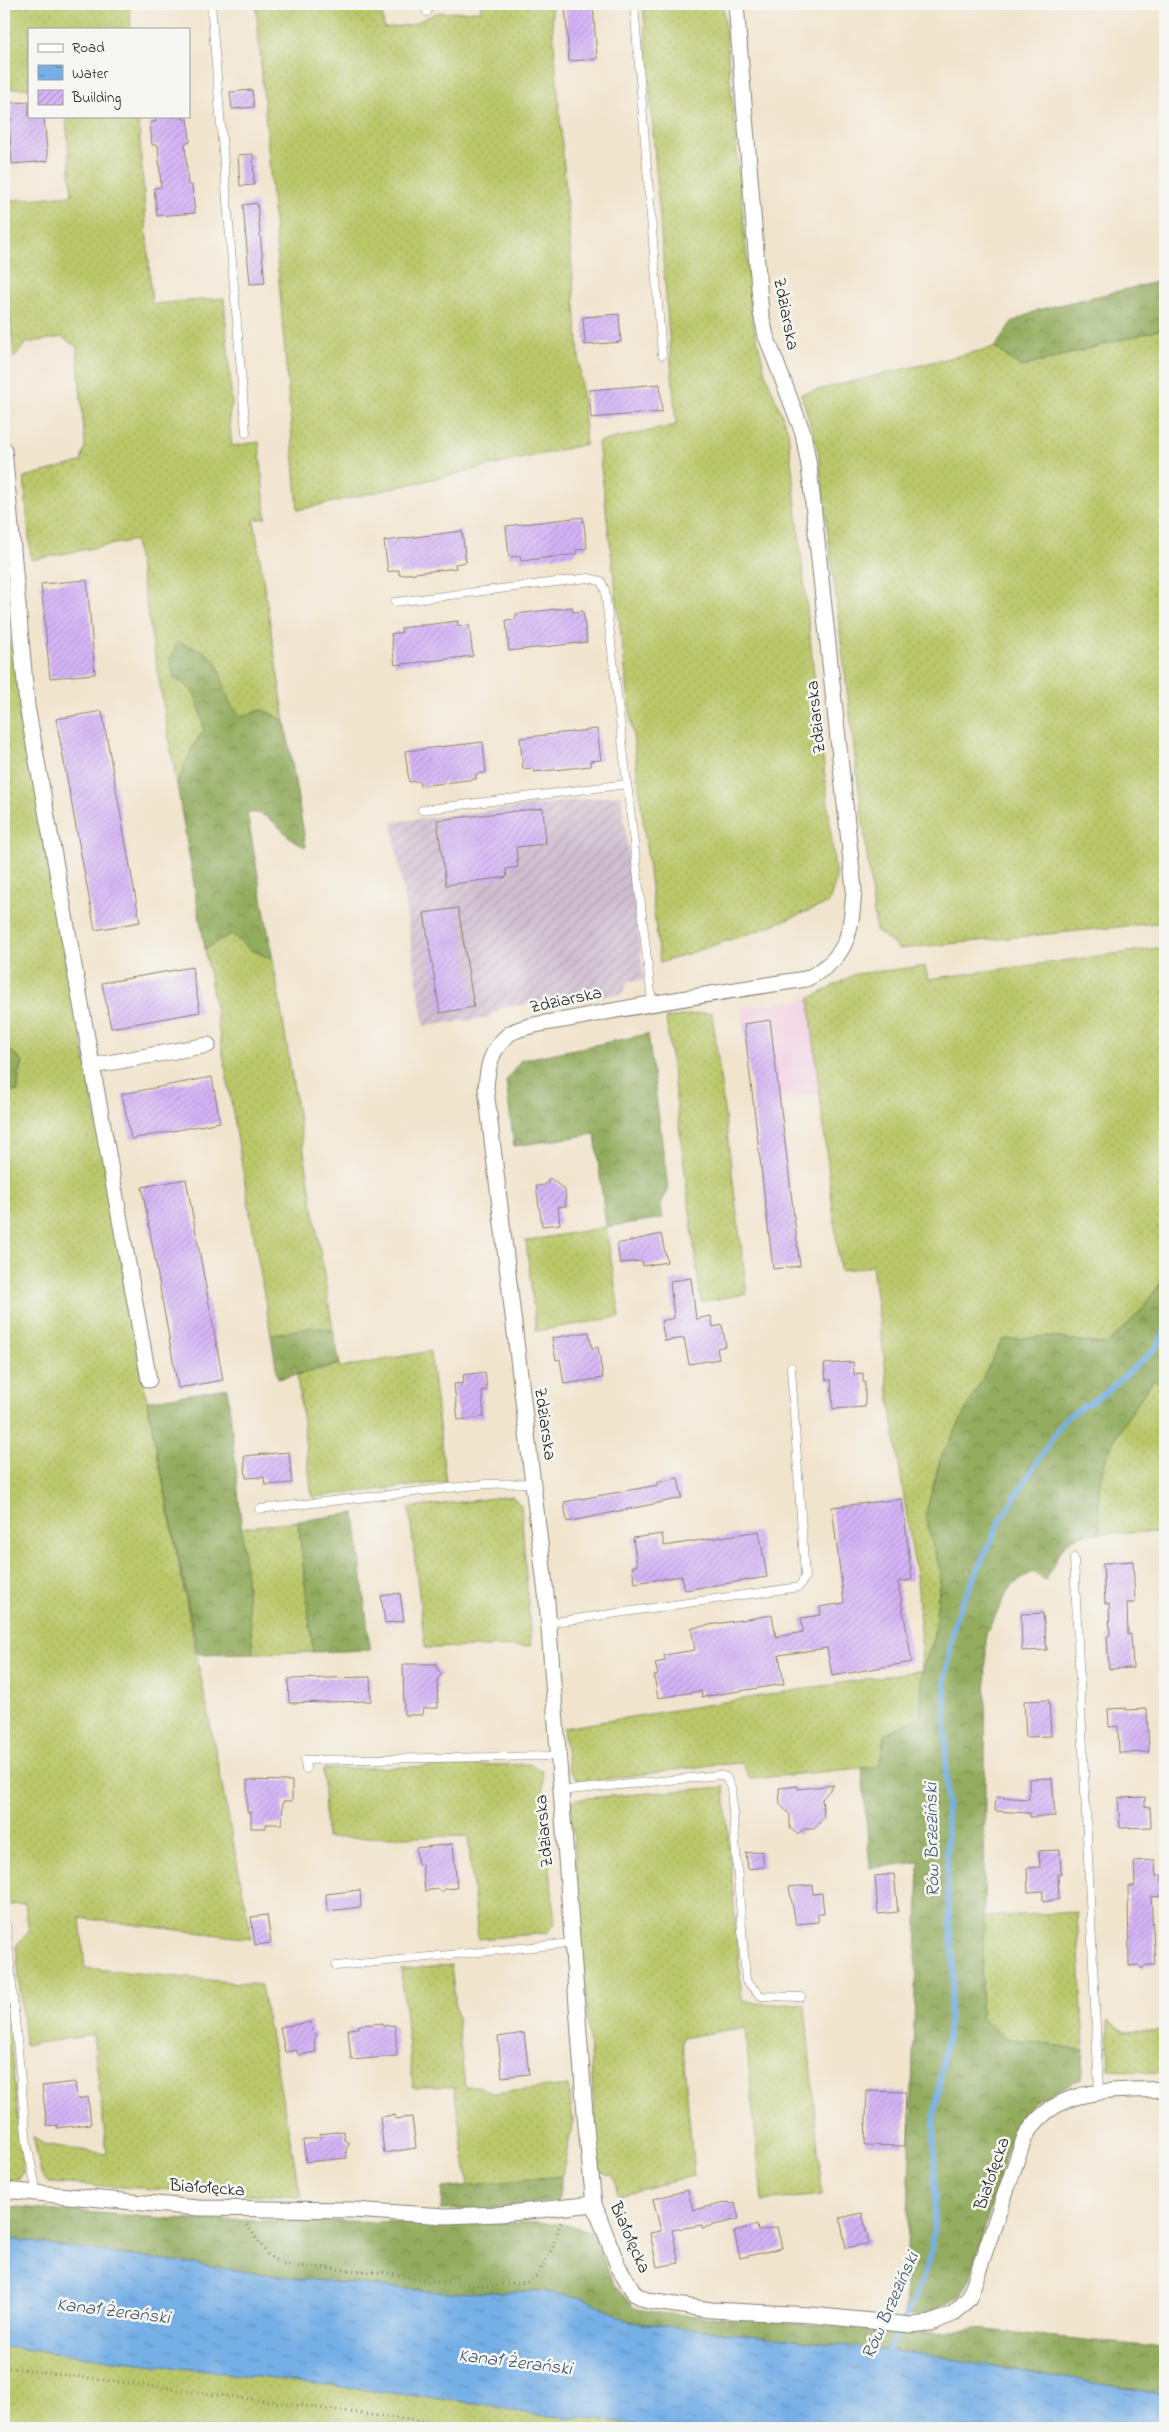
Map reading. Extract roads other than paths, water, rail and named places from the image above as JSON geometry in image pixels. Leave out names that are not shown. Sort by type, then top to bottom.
[{"type":"street","name":"Zdziarska","points":[[594,2204],[586,2127],[574,1943],[557,1756],[548,1623],[486,1088],[487,1066],[498,1044],[510,1033],[531,1026],[652,1002],[806,979],[824,970],[843,949],[852,913],[854,888],[809,466],[802,433],[766,336],[762,313],[736,4]]},
{"type":"street","points":[[4,450],[27,706],[149,1380]]},
{"type":"street","points":[[92,1066],[208,1045]]},
{"type":"street","name":"Białołęcka","points":[[4,2190],[238,2210],[353,2210],[445,2216],[501,2214],[594,2204],[618,2266],[635,2294],[648,2301],[710,2310],[811,2315],[911,2325],[931,2324],[953,2314],[969,2298],[1024,2139],[1039,2117],[1064,2099],[1099,2092],[1165,2089]]},
{"type":"lane","points":[[211,4],[246,432]]},
{"type":"lane","points":[[426,4],[427,12]]},
{"type":"lane","points":[[634,4],[662,355]]},
{"type":"lane","points":[[395,602],[588,578],[601,581],[605,590],[652,1002]]},
{"type":"lane","points":[[422,810],[627,784]]},
{"type":"lane","points":[[548,1623],[799,1587],[806,1577],[791,1367]]},
{"type":"lane","points":[[259,1509],[486,1484],[533,1483]]},
{"type":"lane","points":[[1074,1558],[1099,2092]]},
{"type":"lane","points":[[306,1769],[305,1760],[557,1756]]},
{"type":"lane","points":[[560,1791],[720,1775],[726,1777],[731,1788],[746,1980],[761,1996],[801,1997]]},
{"type":"lane","points":[[6,1925],[28,2144],[37,2193]]},
{"type":"lane","points":[[336,1966],[574,1943]]},
{"type":"water","name":"Kanał Żerański","points":[[4,2238],[293,2278],[449,2293],[540,2291],[584,2298],[631,2322],[929,2355],[1165,2395],[1165,2428],[652,2428],[600,2419],[535,2415],[484,2404],[4,2347]]},
{"type":"waterway","name":"Rów Brzeziński","points":[[885,2356],[916,2296],[932,2251],[935,2205],[934,2117],[946,2044],[954,1974],[948,1901],[945,1682],[955,1619],[1001,1519],[1065,1418],[1105,1393],[1157,1347],[1165,1332]]}]
